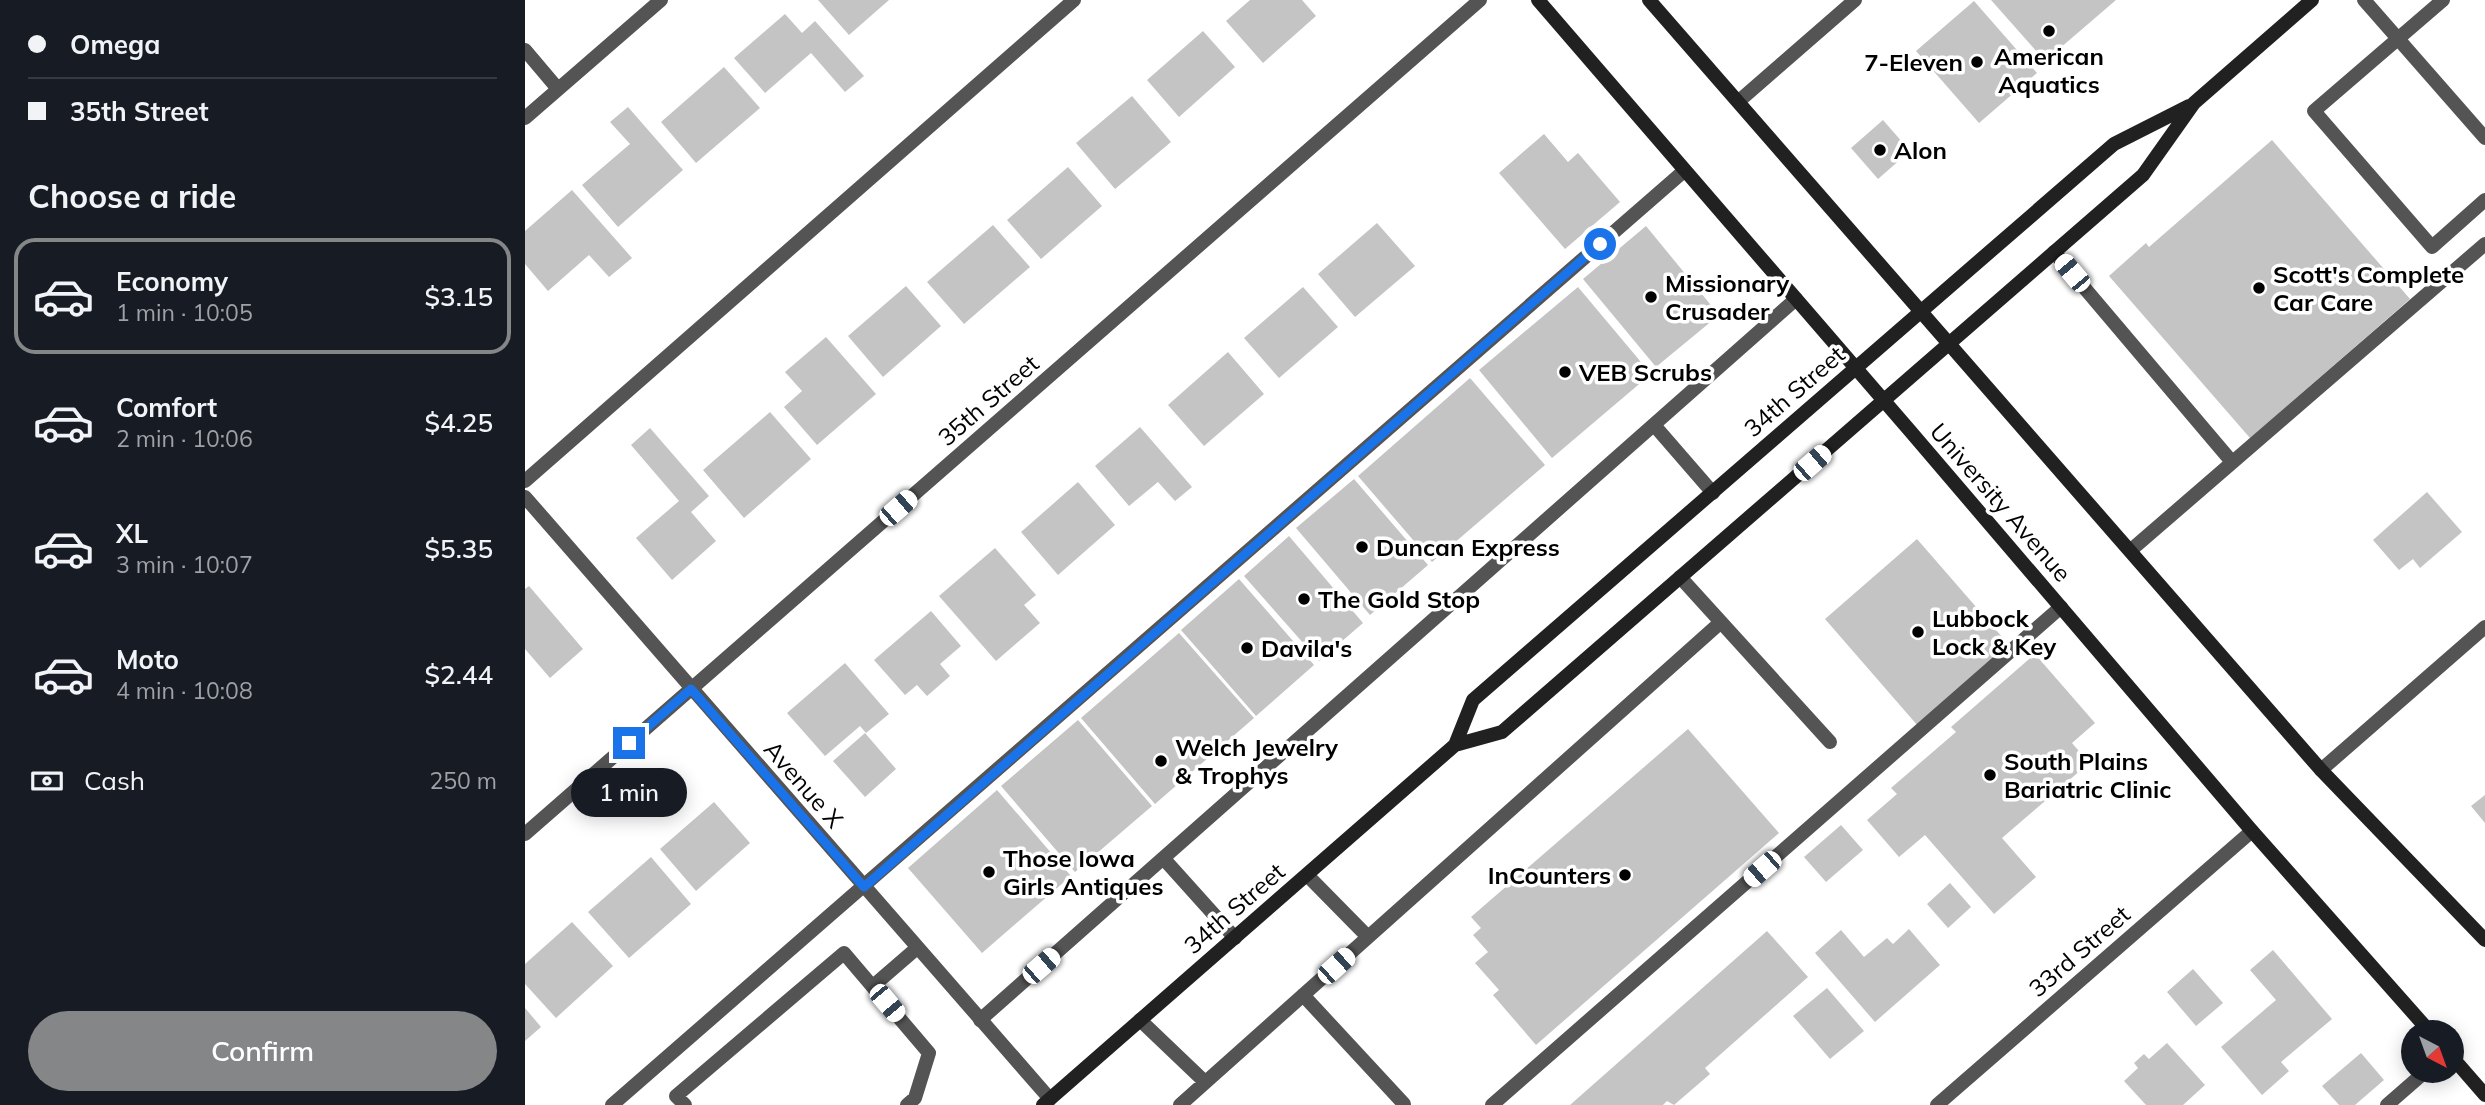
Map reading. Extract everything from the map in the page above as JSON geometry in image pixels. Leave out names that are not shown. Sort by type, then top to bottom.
[{"type":"main road","name":"University Avenue","points":[[1538,0],[2252,831],[2419,1020]]},
{"type":"main road","points":[[1649,0],[2321,770],[2485,940]]},
{"type":"main road","name":"34th Street","points":[[1047,1102],[1455,745],[1502,732],[1951,343],[2143,175],[2194,103],[2312,0]]},
{"type":"main road","name":"34th Street","points":[[1455,745],[1473,700],[1856,367],[2115,144],[2194,103]]},
{"type":"main road","points":[[2464,1071],[2485,1095]]},
{"type":"street","points":[[525,118],[660,0]]},
{"type":"street","points":[[525,481],[1074,0]]},
{"type":"street","name":"35th Street","points":[[525,834],[1480,0]]},
{"type":"street","points":[[1739,101],[1855,0]]},
{"type":"street","points":[[2364,0],[2485,138]]},
{"type":"street","points":[[2443,0],[2313,111],[2432,247],[2485,200]]},
{"type":"street","points":[[525,50],[558,89]]},
{"type":"street","points":[[612,1105],[1684,171]]},
{"type":"street","points":[[2131,550],[2485,244]]},
{"type":"street","points":[[2054,252],[2232,462]]},
{"type":"street","points":[[980,1020],[1796,299]]},
{"type":"street","points":[[1654,425],[1713,493]]},
{"type":"street","name":"Avenue X","points":[[525,497],[980,1020],[1047,1102]]},
{"type":"street","points":[[1680,577],[1829,742]]},
{"type":"street","points":[[1492,1105],[2061,607]]},
{"type":"street","points":[[1180,1105],[1721,622]]},
{"type":"street","points":[[2321,770],[2485,627]]},
{"type":"street","name":"33rd Street","points":[[1937,1105],[2252,831]]},
{"type":"street","points":[[1164,859],[1234,938]]},
{"type":"street","points":[[1307,875],[1368,937]]},
{"type":"street","points":[[873,986],[917,948]]},
{"type":"street","points":[[685,1105],[676,1096],[844,953],[929,1053],[914,1103]]},
{"type":"street","points":[[1303,995],[1404,1104]]},
{"type":"street","points":[[1140,1020],[1205,1082]]},
{"type":"street","points":[[2387,1105],[2412,1083]]},
{"type":"building","points":[[818,0],[889,0],[849,35]]},
{"type":"building","points":[[1250,0],[1302,0],[1316,16],[1263,63],[1226,21]]},
{"type":"building","name":"American Aquatics","points":[[1991,0],[2116,0],[2045,61]]},
{"type":"building","name":"7-Eleven","points":[[1974,1],[2037,73],[1979,123],[1916,51]]},
{"type":"building","points":[[785,14],[802,33],[815,21],[864,76],[845,92],[811,53],[765,93],[734,58]]},
{"type":"building","points":[[1203,31],[1235,67],[1179,117],[1147,80]]},
{"type":"building","points":[[724,67],[760,108],[696,163],[661,122]]},
{"type":"building","points":[[1132,96],[1171,142],[1115,189],[1076,143]]},
{"type":"building","points":[[628,107],[683,170],[618,227],[582,185],[630,144],[610,122]]},
{"type":"building","name":"Alon","points":[[1883,120],[1910,151],[1878,179],[1851,148]]},
{"type":"building","points":[[1544,134],[1568,162],[1578,153],[1620,202],[1565,249],[1499,173]]},
{"type":"building","name":"Scott's Complete Car Care","points":[[2272,140],[2410,299],[2250,438],[2109,276],[2146,243],[2149,247]]},
{"type":"building","points":[[1068,167],[1102,206],[1041,259],[1007,220]]},
{"type":"building","points":[[572,190],[632,258],[609,277],[589,255],[548,291],[525,264],[525,231]]},
{"type":"building","points":[[1377,223],[1415,266],[1355,317],[1318,274]]},
{"type":"building","points":[[993,225],[1030,267],[964,324],[927,282]]},
{"type":"building","name":"Missionary Crusader","points":[[1646,226],[1719,315],[1656,367],[1583,279]]},
{"type":"building","points":[[906,286],[941,326],[883,377],[848,336]]},
{"type":"building","points":[[1303,287],[1338,327],[1279,378],[1244,338]]},
{"type":"building","name":"VEB Scrubs","points":[[1578,287],[1651,374],[1552,458],[1479,370]]},
{"type":"building","points":[[826,337],[876,394],[817,445],[784,407],[802,391],[785,372]]},
{"type":"building","points":[[1228,352],[1264,394],[1204,446],[1168,405]]},
{"type":"building","points":[[1470,378],[1545,465],[1432,562],[1358,476]]},
{"type":"building","points":[[770,412],[811,459],[744,518],[703,470]]},
{"type":"building","points":[[1140,427],[1192,487],[1175,501],[1158,482],[1129,506],[1095,466]]},
{"type":"building","points":[[650,428],[709,496],[691,512],[716,541],[672,580],[636,538],[679,501],[631,445]]},
{"type":"building","name":"Duncan Express","points":[[1354,479],[1428,565],[1370,615],[1296,528]]},
{"type":"building","points":[[1078,482],[1115,525],[1058,575],[1021,532]]},
{"type":"building","points":[[2427,492],[2462,532],[2420,568],[2413,559],[2399,570],[2373,540]]},
{"type":"building","name":"The Gold Stop","points":[[1289,536],[1363,623],[1319,661],[1244,576]]},
{"type":"building","name":"Lubbock Lock & Key","points":[[1917,539],[2010,646],[1918,726],[1825,619]]},
{"type":"building","points":[[995,548],[1036,595],[1024,605],[1040,623],[996,661],[939,596]]},
{"type":"building","name":"Davila's","points":[[1239,579],[1314,665],[1256,716],[1181,630]]},
{"type":"building","points":[[529,586],[583,649],[550,678],[525,649],[525,589]]},
{"type":"building","points":[[931,611],[961,646],[940,664],[950,676],[927,696],[917,685],[905,695],[874,660]]},
{"type":"building","name":"Welch Jewelry & Trophys","points":[[1179,633],[1254,718],[1155,804],[1081,718]]},
{"type":"building","name":"South Plains Bariatric Clinic","points":[[2035,654],[2095,723],[2072,743],[2089,763],[2002,838],[2036,877],[1994,914],[1925,835],[1899,857],[1867,820],[1897,794],[1891,788],[1956,732],[1951,727]]},
{"type":"building","points":[[845,663],[889,714],[866,733],[860,726],[825,756],[787,713]]},
{"type":"building","points":[[1078,720],[1152,806],[1075,872],[1001,786]]},
{"type":"building","name":"InCounters","points":[[1688,729],[1779,833],[1536,1045],[1493,995],[1499,990],[1475,963],[1488,952],[1473,935],[1481,928],[1471,917]]},
{"type":"building","points":[[865,733],[896,769],[865,797],[833,761]]},
{"type":"building","name":"Those Iowa Girls Antiques","points":[[997,790],[1071,876],[982,953],[908,868]]},
{"type":"building","points":[[2485,795],[2485,823],[2471,806]]},
{"type":"building","points":[[714,802],[750,843],[696,891],[660,849]]},
{"type":"building","points":[[1841,825],[1863,850],[1826,882],[1804,857]]},
{"type":"building","points":[[651,857],[691,904],[629,958],[588,912]]},
{"type":"building","points":[[1950,883],[1971,907],[1948,928],[1927,904]]},
{"type":"building","points":[[572,922],[613,966],[556,1018],[525,984],[525,964]]},
{"type":"building","points":[[1909,929],[1940,965],[1875,1022],[1815,953],[1841,930],[1864,957],[1887,938],[1893,944]]},
{"type":"building","points":[[1767,931],[1808,977],[1705,1068],[1710,1074],[1674,1105],[1667,1101],[1663,1105],[1570,1105]]},
{"type":"building","points":[[2273,950],[2332,1019],[2281,1062],[2289,1071],[2262,1095],[2221,1047],[2276,1000],[2250,970]]},
{"type":"building","points":[[2193,969],[2223,1003],[2196,1026],[2167,992]]},
{"type":"building","points":[[1827,988],[1864,1031],[1830,1059],[1793,1016]]},
{"type":"building","points":[[525,1008],[541,1027],[525,1041]]},
{"type":"building","points":[[2167,1043],[2205,1085],[2183,1105],[2146,1105],[2124,1081],[2138,1068],[2134,1063],[2144,1054],[2149,1059]]},
{"type":"building","points":[[2361,1053],[2384,1080],[2355,1105],[2339,1105],[2322,1086]]},
{"type":"place","name":"American Aquatics","points":[[2049,31]]},
{"type":"place","name":"7-Eleven","points":[[1977,62]]},
{"type":"place","name":"Alon","points":[[1880,150]]},
{"type":"place","name":"Scott's Complete Car Care","points":[[2259,288]]},
{"type":"place","name":"Missionary Crusader","points":[[1651,297]]},
{"type":"place","name":"VEB Scrubs","points":[[1565,372]]},
{"type":"place","name":"Duncan Express","points":[[1362,547]]},
{"type":"place","name":"The Gold Stop","points":[[1304,599]]},
{"type":"place","name":"Lubbock Lock & Key","points":[[1918,632]]},
{"type":"place","name":"Davila's","points":[[1247,648]]},
{"type":"place","name":"Welch Jewelry & Trophys","points":[[1161,761]]},
{"type":"place","name":"South Plains Bariatric Clinic","points":[[1990,775]]},
{"type":"place","name":"Those Iowa Girls Antiques","points":[[989,872]]},
{"type":"place","name":"InCounters","points":[[1625,875]]},
{"type":"route","points":[[629,743],[691,689],[864,887],[1600,244]]}]
